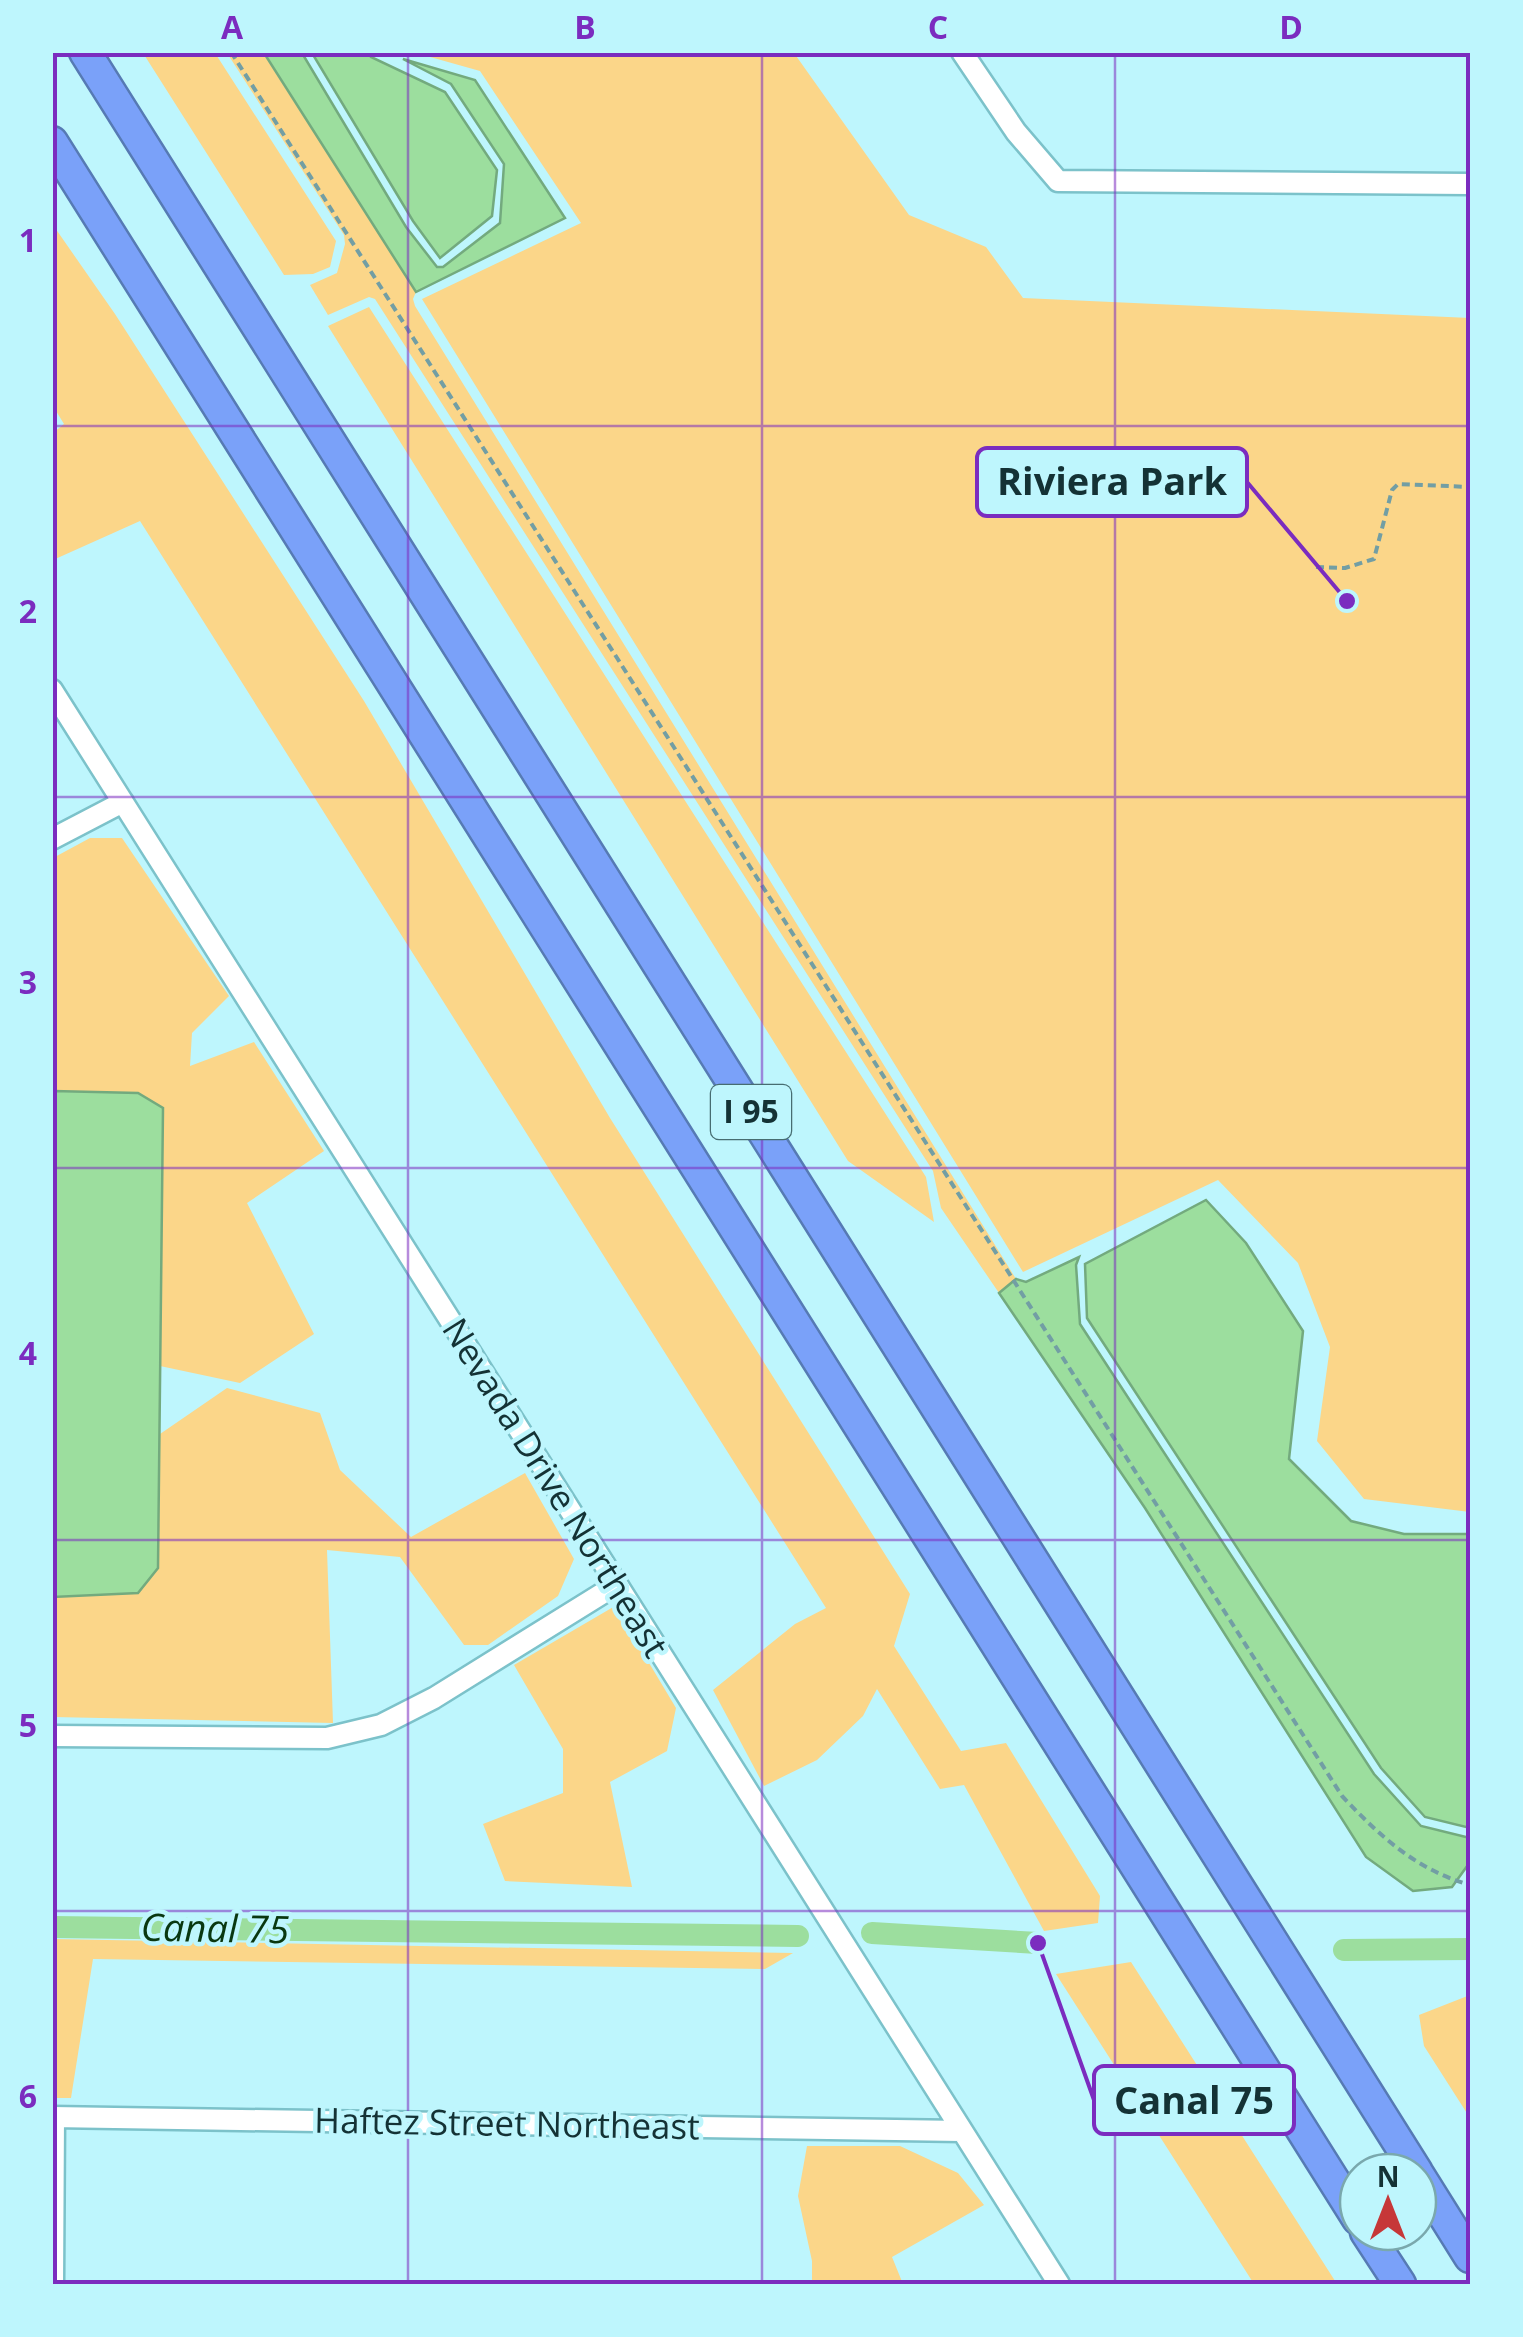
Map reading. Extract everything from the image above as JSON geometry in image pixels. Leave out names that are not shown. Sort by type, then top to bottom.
[{"type":"highway","name":"I 95","points":[[85,52],[1405,2152]]},
{"type":"highway","name":"I 95","points":[[52,142],[1338,2187]]},
{"type":"highway","name":"I 95","points":[[1438,2205],[1470,2257]]},
{"type":"highway","points":[[1379,2252],[1400,2284]]},
{"type":"street","points":[[962,52],[1016,132],[1058,181],[1470,184]]},
{"type":"street","name":"Nevada Drive Northeast","points":[[52,690],[1059,2284]]},
{"type":"street","points":[[52,839],[123,802]]},
{"type":"street","points":[[52,1736],[326,1738],[381,1726],[434,1698],[616,1585]]},
{"type":"street","points":[[53,2117],[53,2284]]},
{"type":"street","name":"Haftez Street Northeast","points":[[53,2117],[962,2131]]},
{"type":"path","points":[[230,52],[1342,1796],[1381,1838],[1439,1876],[1470,1885]]},
{"type":"path","points":[[1316,568],[1344,568],[1374,559],[1392,490],[1398,484],[1470,487]]},
{"type":"shaded area","points":[[143,53],[215,53],[336,241],[330,267],[313,274],[284,275]]},
{"type":"shaded area","points":[[227,53],[263,53],[416,292],[415,306],[1016,1279],[999,1293],[941,1208],[933,1171],[375,299],[369,297],[328,315],[310,285],[337,273],[344,235]]},
{"type":"shaded area","points":[[264,53],[302,53],[406,227],[437,267],[443,267],[500,223],[504,164],[451,84],[403,59],[475,80],[565,218],[416,292]]},
{"type":"shaded area","points":[[312,53],[368,53],[445,92],[497,170],[492,216],[440,258],[413,221]]},
{"type":"shaded area","points":[[416,53],[794,53],[909,215],[986,247],[1023,298],[1470,318],[1470,1512],[1364,1499],[1317,1441],[1330,1347],[1298,1263],[1218,1180],[1023,1272],[422,299],[581,223],[480,71]]},
{"type":"shaded area","points":[[53,225],[115,314],[364,701],[610,1118],[910,1594],[894,1646],[961,1751],[1006,1743],[1100,1896],[1098,1923],[1044,1931],[964,1785],[940,1789],[877,1689],[863,1716],[817,1760],[764,1786],[713,1690],[795,1624],[826,1608],[140,521],[53,560],[53,433],[64,424],[53,406]]},
{"type":"shaded area","points":[[369,307],[926,1177],[934,1222],[848,1161],[328,326]]},
{"type":"shaded area","points":[[90,838],[122,838],[229,996],[192,1033],[190,1066],[254,1042],[324,1151],[247,1203],[314,1334],[240,1383],[160,1366],[163,1108],[138,1093],[53,1091],[53,858]]},
{"type":"shaded area","points":[[53,1091],[138,1093],[163,1108],[158,1568],[138,1593],[53,1597]]},
{"type":"shaded area","points":[[1206,1200],[1246,1243],[1303,1331],[1289,1459],[1351,1521],[1404,1534],[1470,1534],[1470,1828],[1425,1817],[1381,1768],[1087,1318],[1085,1264]]},
{"type":"shaded area","points":[[1079,1257],[1076,1265],[1080,1324],[1374,1774],[1421,1826],[1470,1838],[1470,1862],[1452,1887],[1413,1891],[1366,1857],[1145,1508],[999,1293],[1016,1279],[1026,1282]]},
{"type":"shaded area","points":[[227,1388],[320,1413],[340,1470],[411,1537],[525,1473],[574,1559],[558,1596],[488,1645],[464,1645],[400,1557],[327,1550],[333,1723],[53,1717],[53,1597],[139,1592],[158,1568],[160,1434]]},
{"type":"shaded area","points":[[615,1606],[676,1708],[667,1751],[610,1782],[632,1887],[505,1881],[483,1824],[563,1793],[563,1749],[514,1665]]},
{"type":"shaded area","points":[[52,1939],[793,1953],[765,1969],[93,1959],[71,2098],[53,2098]]},
{"type":"shaded area","points":[[1131,1962],[1337,2284],[1254,2284],[1056,1974]]},
{"type":"shaded area","points":[[1470,1995],[1470,2118],[1424,2046],[1419,2015]]},
{"type":"shaded area","points":[[807,2146],[900,2146],[958,2173],[984,2205],[892,2257],[903,2284],[812,2284],[812,2261],[798,2196]]},
{"type":"waterway","name":"Canal 75","points":[[52,1927],[798,1936]]},
{"type":"waterway","name":"Canal 75","points":[[872,1933],[1038,1943]]},
{"type":"waterway","name":"Canal 75","points":[[1344,1950],[1470,1949]]},
{"type":"place","name":"Riviera Park","points":[[1347,601]]},
{"type":"place","name":"Canal 75","points":[[1038,1943]]}]
